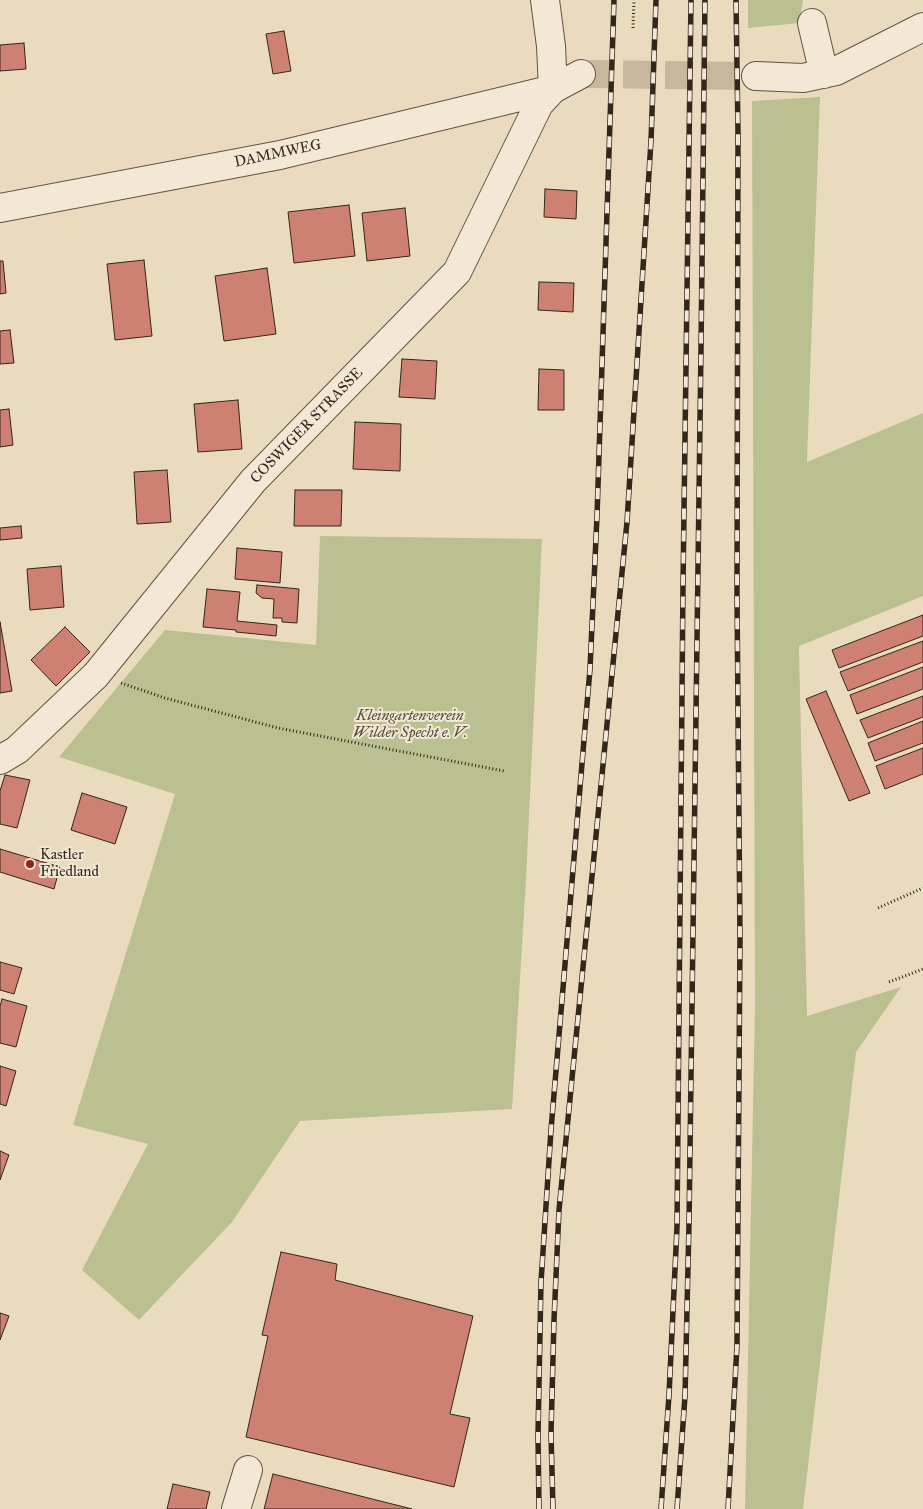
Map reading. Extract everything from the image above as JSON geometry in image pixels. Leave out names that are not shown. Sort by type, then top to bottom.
[{"type":"street","points":[[545,0],[551,46],[553,89]]},
{"type":"street","points":[[812,23],[824,74]]},
{"type":"street","points":[[756,76],[803,78],[836,71],[923,27]]},
{"type":"street","name":"COSWIGER STRASSE","points":[[0,760],[17,750],[96,676],[253,481],[457,272],[540,104],[553,89],[581,74]]},
{"type":"street","name":"DAMMWEG","points":[[0,208],[280,155],[553,89]]},
{"type":"street","points":[[236,1509],[248,1470]]},
{"type":"path","points":[[633,28],[634,0]]},
{"type":"path","points":[[96,676],[165,698],[278,728],[504,771]]},
{"type":"path","points":[[878,908],[923,888]]},
{"type":"path","points":[[889,982],[923,969]]},
{"type":"green space","points":[[748,0],[803,0],[799,23],[748,28]]},
{"type":"green space","points":[[820,97],[807,462],[923,413],[923,596],[799,646],[807,1016],[901,987],[856,1052],[803,1509],[745,1509],[755,1006],[752,101]]},
{"type":"green space","name":"Kleingartenverein Wilder Specht e. V.","points":[[320,536],[542,539],[526,880],[512,1109],[300,1121],[232,1222],[139,1320],[82,1270],[148,1144],[73,1125],[175,794],[59,757],[165,630],[316,645]]},
{"type":"building","points":[[284,31],[291,71],[273,74],[266,34]]},
{"type":"building","points":[[24,43],[26,69],[0,71],[0,45]]},
{"type":"building","points":[[545,189],[577,191],[576,219],[544,217]]},
{"type":"building","points":[[349,205],[355,256],[294,263],[288,212]]},
{"type":"building","points":[[405,208],[410,256],[367,261],[362,213]]},
{"type":"building","points":[[144,260],[152,336],[115,340],[107,264]]},
{"type":"building","points":[[0,261],[3,261],[6,293],[0,294]]},
{"type":"building","points":[[267,268],[276,334],[224,341],[215,276]]},
{"type":"building","points":[[539,282],[574,283],[573,312],[538,310]]},
{"type":"building","points":[[10,330],[14,363],[0,364],[0,331]]},
{"type":"building","points":[[402,359],[437,361],[435,399],[399,397]]},
{"type":"building","points":[[539,369],[564,370],[564,410],[538,410]]},
{"type":"building","points":[[238,400],[242,449],[198,452],[194,404]]},
{"type":"building","points":[[9,409],[13,445],[0,447],[0,410]]},
{"type":"building","points":[[355,422],[401,424],[400,471],[353,469]]},
{"type":"building","points":[[167,470],[171,522],[137,524],[134,472]]},
{"type":"building","points":[[295,490],[342,490],[341,526],[294,526]]},
{"type":"building","points":[[21,526],[22,538],[0,540],[0,528]]},
{"type":"building","points":[[237,548],[282,552],[280,583],[235,579]]},
{"type":"building","points":[[61,566],[64,607],[30,610],[27,569]]},
{"type":"building","points":[[257,585],[299,589],[297,623],[282,622],[282,618],[273,618],[274,599],[262,598],[256,593]]},
{"type":"building","points":[[207,589],[240,592],[237,621],[277,625],[276,636],[203,627]]},
{"type":"building","points":[[923,615],[923,636],[839,668],[832,650]]},
{"type":"building","points":[[0,622],[12,691],[0,693]]},
{"type":"building","points":[[65,627],[90,652],[56,686],[31,660]]},
{"type":"building","points":[[923,641],[923,662],[848,691],[840,672]]},
{"type":"building","points":[[923,667],[923,689],[857,714],[850,695]]},
{"type":"building","points":[[826,691],[870,793],[849,801],[806,699]]},
{"type":"building","points":[[923,696],[923,717],[868,738],[860,720]]},
{"type":"building","points":[[923,721],[923,743],[875,761],[868,743]]},
{"type":"building","points":[[923,748],[923,774],[885,789],[876,766]]},
{"type":"building","points":[[5,775],[30,780],[17,828],[0,824],[0,791]]},
{"type":"building","points":[[82,793],[127,807],[115,844],[71,830]]},
{"type":"building","points":[[0,849],[60,867],[54,889],[0,872]]},
{"type":"building","points":[[0,962],[22,968],[14,994],[0,990]]},
{"type":"building","points":[[2,999],[27,1006],[16,1047],[0,1043],[0,1006]]},
{"type":"building","points":[[0,1066],[16,1071],[6,1106],[0,1104]]},
{"type":"building","points":[[0,1151],[9,1155],[0,1180]]},
{"type":"building","points":[[281,1252],[337,1264],[335,1280],[473,1316],[450,1414],[470,1418],[454,1487],[246,1437],[268,1336],[262,1335]]},
{"type":"building","points":[[0,1313],[9,1316],[0,1340]]},
{"type":"building","points":[[273,1474],[412,1509],[264,1509]]},
{"type":"building","points":[[173,1484],[210,1492],[206,1509],[167,1509]]},
{"type":"tunnel","points":[[581,74],[756,76]]},
{"type":"railway","points":[[539,1509],[538,1435],[541,1282],[551,1130],[590,669],[597,516],[614,0]]},
{"type":"railway","points":[[553,1509],[551,1434],[559,1210],[627,522],[651,141],[656,0]]},
{"type":"railway","points":[[661,1509],[669,1395],[677,1227],[691,0]]},
{"type":"railway","points":[[677,1509],[685,1396],[689,1223],[705,0]]},
{"type":"railway","points":[[728,1509],[737,1345],[740,939],[737,596],[738,134],[736,0]]},
{"type":"place","name":"Kastler Friedland","points":[[30,864]]}]
